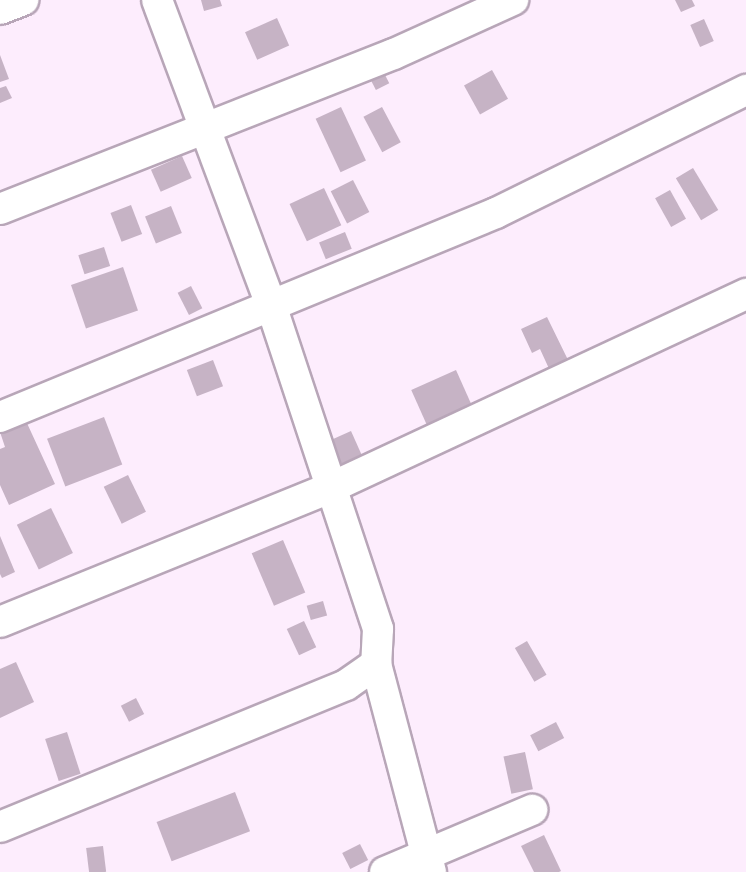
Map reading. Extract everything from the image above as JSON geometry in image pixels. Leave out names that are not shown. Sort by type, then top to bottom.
[{"type":"street","points":[[0,9],[23,0]]},
{"type":"street","points":[[158,0],[271,305],[378,629],[376,664],[428,863]]},
{"type":"street","points":[[0,209],[394,54],[513,0]]},
{"type":"street","points":[[0,417],[496,213],[746,90]]},
{"type":"street","points":[[0,621],[332,487],[746,294]]},
{"type":"street","points":[[0,827],[346,685],[376,664]]},
{"type":"street","points":[[385,872],[428,863],[532,810]]},
{"type":"building","points":[[201,0],[220,0],[222,6],[204,11]]},
{"type":"building","points":[[675,0],[692,0],[695,6],[681,12]]},
{"type":"building","points":[[277,18],[289,45],[257,60],[245,32]]},
{"type":"building","points":[[704,19],[714,41],[700,47],[690,25]]},
{"type":"building","points":[[0,55],[9,79],[0,82]]},
{"type":"building","points":[[382,69],[389,83],[376,90],[369,76]]},
{"type":"building","points":[[492,70],[508,99],[480,114],[464,86]]},
{"type":"building","points":[[6,86],[12,98],[0,103],[0,88]]},
{"type":"building","points":[[341,107],[366,160],[341,172],[316,119]]},
{"type":"building","points":[[382,107],[401,142],[382,152],[363,117]]},
{"type":"building","points":[[182,156],[192,178],[161,192],[151,170]]},
{"type":"building","points":[[693,168],[718,210],[701,220],[676,178]]},
{"type":"building","points":[[353,180],[369,212],[347,223],[331,191]]},
{"type":"building","points":[[324,188],[341,225],[307,241],[290,204]]},
{"type":"building","points":[[670,190],[686,219],[671,227],[655,198]]},
{"type":"building","points":[[131,205],[142,234],[122,242],[110,213]]},
{"type":"building","points":[[171,206],[182,233],[156,243],[145,216]]},
{"type":"building","points":[[345,232],[352,249],[326,259],[319,242]]},
{"type":"building","points":[[104,247],[110,266],[85,274],[78,255]]},
{"type":"building","points":[[123,267],[138,310],[86,328],[71,285]]},
{"type":"building","points":[[191,286],[202,308],[189,315],[178,293]]},
{"type":"building","points":[[547,317],[570,364],[551,373],[540,349],[532,353],[521,329]]},
{"type":"building","points":[[213,360],[223,386],[197,396],[187,370]]},
{"type":"building","points":[[456,370],[473,408],[428,428],[411,390]]},
{"type":"building","points":[[104,417],[122,465],[65,486],[47,439]]},
{"type":"building","points":[[26,421],[55,484],[9,505],[0,485],[0,449],[5,447],[0,432]]},
{"type":"building","points":[[351,431],[365,462],[345,471],[331,440]]},
{"type":"building","points":[[128,475],[146,512],[122,524],[104,487]]},
{"type":"building","points":[[51,508],[73,553],[39,570],[17,525]]},
{"type":"building","points":[[0,536],[15,572],[2,578],[0,574]]},
{"type":"building","points":[[283,540],[305,592],[274,606],[252,553]]},
{"type":"building","points":[[323,601],[327,615],[311,620],[307,606]]},
{"type":"building","points":[[304,621],[316,647],[299,655],[287,629]]},
{"type":"building","points":[[527,641],[546,675],[534,682],[515,648]]},
{"type":"building","points":[[16,662],[34,702],[0,718],[0,669]]},
{"type":"building","points":[[136,698],[144,714],[129,722],[121,706]]},
{"type":"building","points":[[556,722],[564,738],[538,751],[530,735]]},
{"type":"building","points":[[67,732],[81,774],[59,781],[45,739]]},
{"type":"building","points":[[525,752],[533,789],[511,794],[503,757]]},
{"type":"building","points":[[235,792],[250,831],[172,861],[157,822]]},
{"type":"building","points":[[544,835],[561,871],[559,872],[534,872],[521,846]]},
{"type":"building","points":[[360,844],[368,860],[350,869],[342,853]]},
{"type":"building","points":[[103,846],[106,872],[89,872],[86,848]]}]
